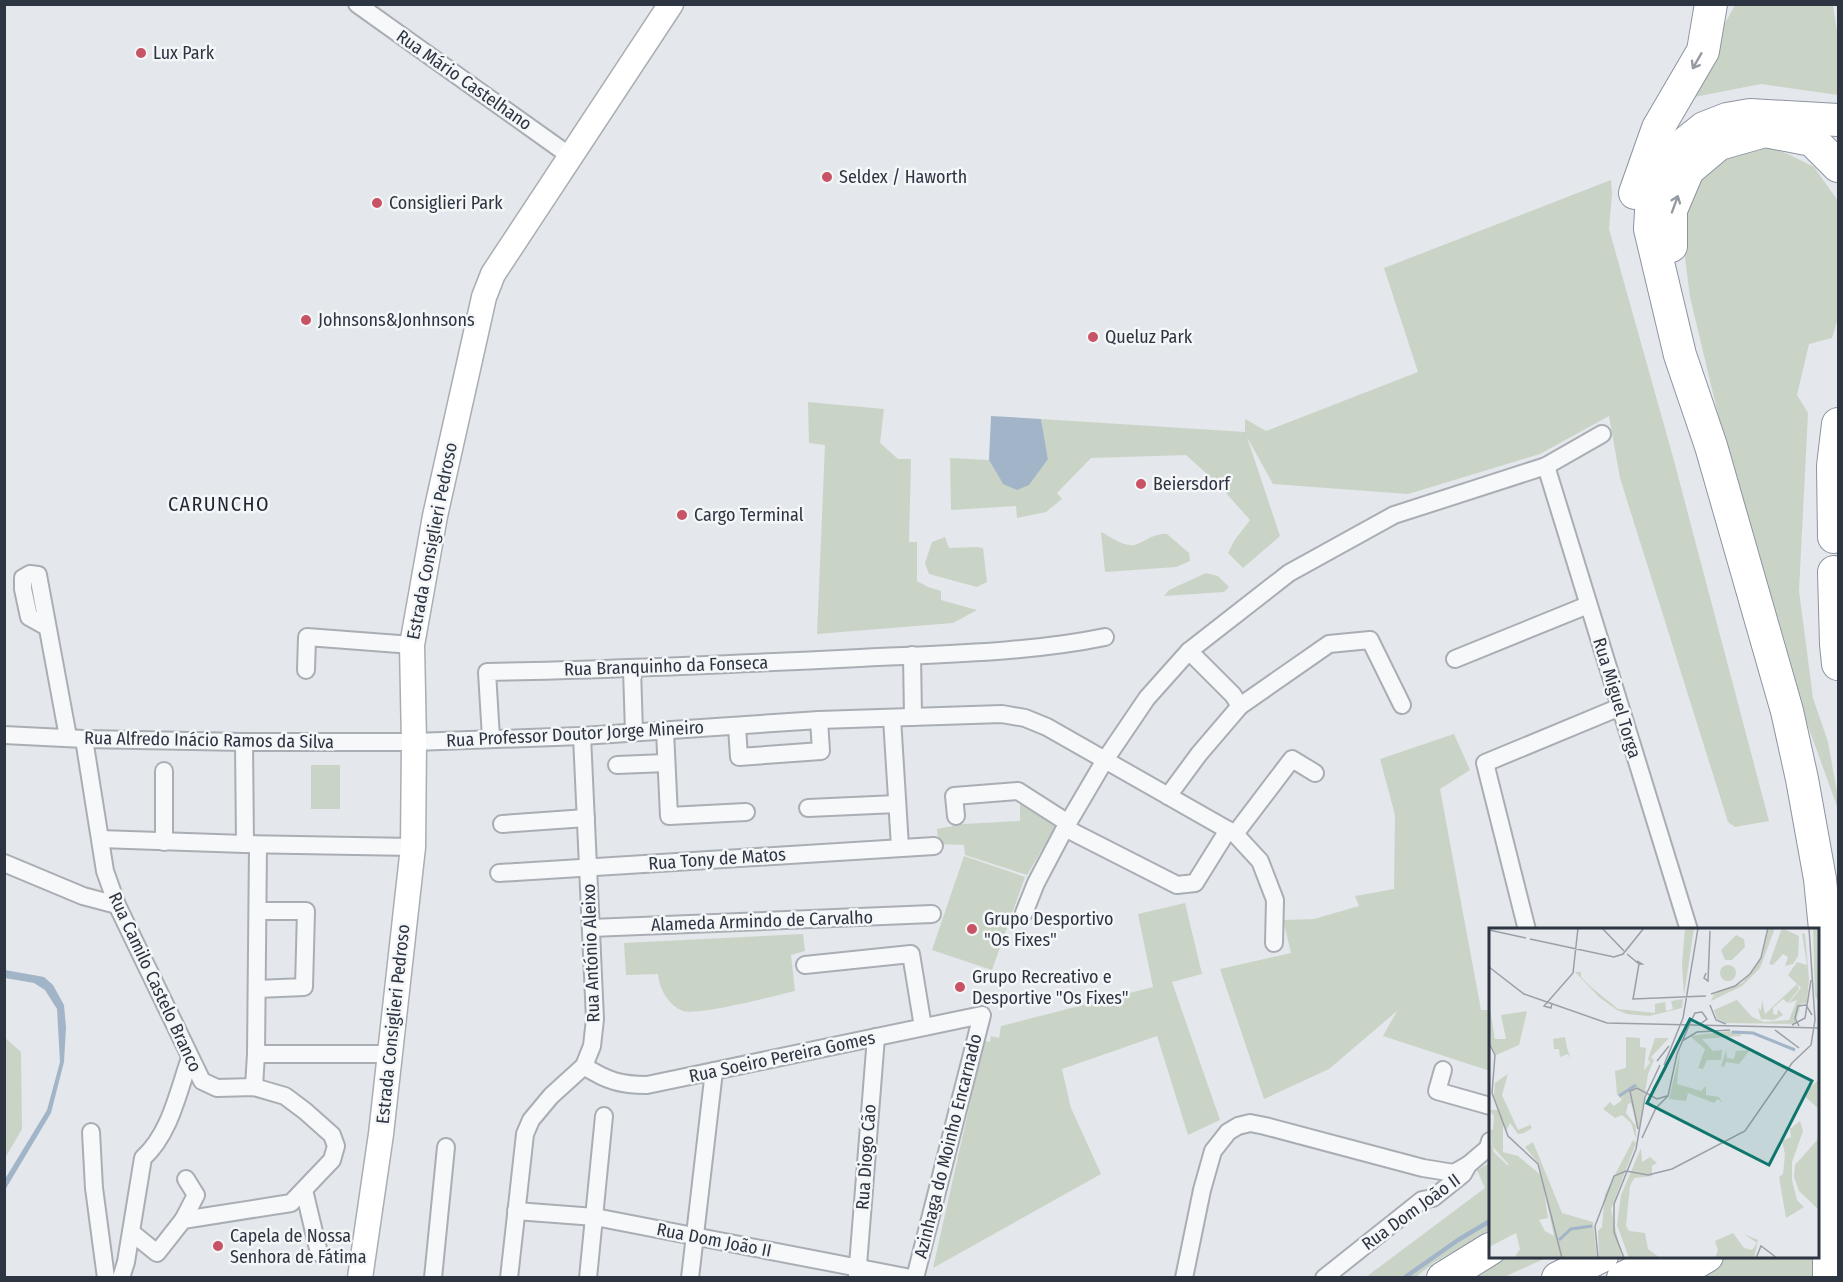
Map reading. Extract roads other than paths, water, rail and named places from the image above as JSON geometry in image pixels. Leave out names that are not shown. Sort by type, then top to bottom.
[{"type":"highway","points":[[1711,4],[1703,51],[1658,128],[1636,189],[1631,216],[1638,266],[1786,784],[1804,882],[1807,928]]},
{"type":"highway","points":[[1645,160],[1695,115],[1722,104],[1751,101],[1839,106]]},
{"type":"highway","points":[[1829,1278],[1827,949],[1820,879],[1787,711],[1711,446],[1680,355],[1650,229],[1652,194],[1662,171],[1675,151],[1704,128],[1727,119],[1750,115],[1839,120]]},
{"type":"highway","points":[[1711,446],[1695,350],[1671,255],[1671,210],[1689,170],[1719,144],[1765,131],[1812,140],[1839,166]]},
{"type":"highway","points":[[1834,537],[1833,466],[1839,424]]},
{"type":"highway","points":[[1834,572],[1836,644],[1839,664]]},
{"type":"highway","points":[[1787,711],[1811,777],[1832,855],[1839,922]]},
{"type":"highway","points":[[1819,1032],[1839,1172],[1819,1182]]},
{"type":"highway","points":[[1819,1152],[1839,1142]]},
{"type":"highway","points":[[1443,1278],[1489,1250]]},
{"type":"highway","points":[[1558,1278],[1600,1258]]},
{"type":"highway","points":[[1623,1278],[1665,1258]]},
{"type":"highway","points":[[1669,1278],[1697,1264]]},
{"type":"main road","name":"Estrada Consiglieri Pedroso","points":[[360,1278],[381,1134],[413,847],[412,645],[435,516],[484,297],[493,274],[671,4]]},
{"type":"street","name":"Rua Mário Castelhano","points":[[357,4],[570,156]]},
{"type":"street","points":[[1024,913],[1036,883],[1066,825],[1105,760],[1147,698],[1189,651],[1289,573],[1394,515],[1546,466],[1602,434]]},
{"type":"street","name":"Rua Miguel Torga","points":[[1546,466],[1688,928]]},
{"type":"street","points":[[1455,659],[1588,605]]},
{"type":"street","name":"Rua Camilo Castelo Branco","points":[[47,627],[76,738],[100,839],[105,871],[117,905],[202,1081],[217,1088],[254,1087],[285,1096],[332,1135],[336,1146],[332,1160],[304,1190]]},
{"type":"street","name":"Rua Branquinho da Fonseca","points":[[491,738],[487,672],[632,669],[912,655],[1067,644],[1105,636]]},
{"type":"street","points":[[306,670],[308,637],[412,645]]},
{"type":"street","points":[[1168,796],[1198,754],[1240,706],[1329,644],[1370,640],[1402,705]]},
{"type":"street","points":[[1189,651],[1233,694],[1240,706]]},
{"type":"street","points":[[912,655],[913,717]]},
{"type":"street","points":[[632,669],[634,732]]},
{"type":"street","points":[[1526,928],[1485,763],[1620,707]]},
{"type":"street","name":"Rua Professor Doutor Jorge Mineiro","points":[[414,742],[582,736],[819,720],[1002,714],[1025,718],[1047,727],[1231,832],[1260,861],[1275,900],[1274,943]]},
{"type":"street","points":[[892,718],[900,847]]},
{"type":"street","points":[[736,727],[739,757],[821,751],[819,720]]},
{"type":"street","points":[[664,731],[669,816],[746,812]]},
{"type":"street","name":"Rua Alfredo Inácio Ramos da Silva","points":[[4,735],[244,742],[414,742]]},
{"type":"street","name":"Rua António Aleixo","points":[[582,736],[595,1019],[592,1046],[584,1066]]},
{"type":"street","points":[[244,742],[258,911],[254,1087]]},
{"type":"street","points":[[956,816],[954,796],[1017,791],[1066,825],[1178,885],[1195,883],[1231,832],[1292,759],[1315,773]]},
{"type":"street","points":[[617,765],[666,763]]},
{"type":"street","points":[[164,771],[164,842]]},
{"type":"street","points":[[808,808],[897,804]]},
{"type":"street","points":[[502,824],[586,818]]},
{"type":"street","points":[[100,839],[413,847]]},
{"type":"street","name":"Rua Tony de Matos","points":[[499,873],[934,846]]},
{"type":"street","points":[[4,863],[83,896],[117,905]]},
{"type":"street","points":[[257,989],[304,987],[306,910],[258,911]]},
{"type":"street","name":"Alameda Armindo de Carvalho","points":[[591,928],[932,914]]},
{"type":"street","points":[[805,964],[911,954],[923,1027]]},
{"type":"street","name":"Rua Soeiro Pereira Gomes","points":[[584,1066],[604,1079],[628,1085],[647,1085],[982,1015]]},
{"type":"street","name":"Azinhaga do Moinho Encarnado","points":[[913,1278],[982,1015]]},
{"type":"street","name":"Rua Diogo Cão","points":[[858,1273],[876,1037]]},
{"type":"street","points":[[256,1054],[389,1054]]},
{"type":"street","points":[[121,1278],[126,1262],[143,1158],[154,1147],[166,1125],[190,1058]]},
{"type":"street","points":[[509,1278],[525,1134],[531,1120],[551,1096],[584,1066]]},
{"type":"street","points":[[1443,1070],[1437,1091],[1489,1105]]},
{"type":"street","points":[[690,1278],[714,1071]]},
{"type":"street","points":[[588,1278],[604,1116]]},
{"type":"street","points":[[1184,1278],[1202,1190],[1213,1151],[1228,1132],[1238,1126],[1250,1123],[1265,1126],[1423,1168],[1454,1173],[1468,1165]]},
{"type":"street","points":[[92,1132],[96,1199],[106,1278]]},
{"type":"street","name":"Rua Dom João II","points":[[1324,1278],[1422,1200],[1432,1198],[1463,1174],[1468,1165],[1489,1146]]},
{"type":"street","points":[[433,1278],[446,1147]]},
{"type":"street","points":[[1422,1200],[1430,1188],[1429,1178],[1423,1168]]},
{"type":"street","points":[[131,1232],[158,1253],[183,1220],[196,1195],[186,1179]]},
{"type":"street","points":[[183,1220],[291,1203],[304,1190]]},
{"type":"street","points":[[304,1190],[319,1253]]},
{"type":"street","name":"Rua Dom João II","points":[[516,1211],[595,1217],[694,1236],[858,1273],[913,1278]]},
{"type":"water","points":[[991,416],[1041,419],[1048,459],[1029,485],[1017,490],[1003,484],[989,460]]},
{"type":"water","points":[[5,970],[44,977],[53,985],[64,1005],[66,1027],[64,1062],[51,1113],[5,1190],[5,1179],[47,1110],[60,1062],[57,1009],[45,990],[34,983],[5,978]]},
{"type":"waterway","points":[[1404,1278],[1458,1240],[1489,1222]]},
{"type":"place","name":"Lux Park","points":[[141,53]]},
{"type":"place","name":"Seldex / Haworth","points":[[827,177]]},
{"type":"place","name":"Consiglieri Park","points":[[377,203]]},
{"type":"place","name":"Johnsons&Jonhnsons","points":[[306,320]]},
{"type":"place","name":"Queluz Park","points":[[1093,337]]},
{"type":"place","name":"Beiersdorf","points":[[1141,484]]},
{"type":"place","name":"Cargo Terminal","points":[[682,515]]},
{"type":"place","name":"Grupo Desportivo \"Os Fixes\"","points":[[972,929]]},
{"type":"place","name":"Grupo Recreativo e Desportive \"Os Fixes\"","points":[[960,987]]},
{"type":"place","name":"Capela de Nossa Senhora de Fátima","points":[[218,1246]]},
{"type":"district","name":"CARUNCHO","points":[[219,504]]}]
